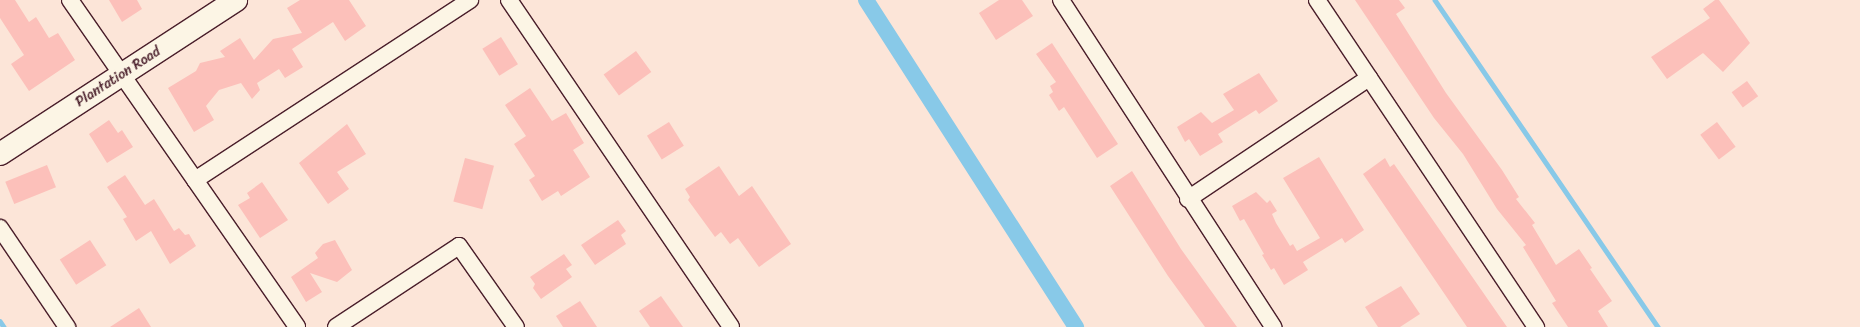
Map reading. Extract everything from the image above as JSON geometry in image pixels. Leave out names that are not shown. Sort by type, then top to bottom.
[{"type":"street","points":[[70,0],[297,327]]},
{"type":"street","name":"Plantation Road","points":[[0,154],[236,0]]},
{"type":"street","points":[[195,180],[470,0]]},
{"type":"street","points":[[509,0],[731,327]]},
{"type":"street","points":[[1061,0],[1188,199],[1273,327]]},
{"type":"street","points":[[1317,0],[1536,327]]},
{"type":"street","points":[[1188,199],[1369,78]]},
{"type":"street","points":[[0,228],[67,327]]},
{"type":"street","points":[[336,327],[459,246],[516,327]]},
{"type":"building","points":[[0,0],[15,0],[29,22],[36,17],[49,38],[58,33],[75,60],[29,91],[11,64],[24,55],[0,18]]},
{"type":"building","points":[[109,0],[137,0],[142,9],[122,22]]},
{"type":"building","points":[[300,0],[349,0],[366,26],[345,41],[333,22],[292,49],[303,67],[285,78],[279,69],[257,83],[260,90],[252,99],[241,83],[219,90],[206,106],[214,120],[194,132],[168,88],[196,71],[200,63],[225,57],[220,51],[240,38],[254,60],[273,39],[302,33],[287,8]]},
{"type":"building","points":[[999,0],[1022,0],[1033,16],[996,40],[979,13]]},
{"type":"building","points":[[1355,0],[1399,0],[1405,8],[1396,14],[1446,93],[1502,170],[1519,197],[1516,199],[1535,223],[1532,225],[1556,265],[1579,249],[1592,268],[1590,269],[1612,301],[1598,311],[1608,327],[1568,327],[1552,303],[1556,301],[1523,247],[1526,245],[1497,209],[1463,154],[1434,118]]},
{"type":"building","points":[[1715,0],[1719,0],[1750,43],[1723,72],[1703,53],[1667,79],[1651,57],[1710,18],[1703,9]]},
{"type":"building","points":[[501,37],[518,64],[499,76],[482,49]]},
{"type":"building","points":[[1052,43],[1118,144],[1097,158],[1064,107],[1059,111],[1049,95],[1053,92],[1050,86],[1056,82],[1036,54]]},
{"type":"building","points":[[636,51],[651,72],[619,96],[604,75]]},
{"type":"building","points":[[1259,73],[1278,101],[1259,114],[1256,110],[1218,134],[1223,142],[1200,156],[1189,139],[1185,142],[1177,127],[1201,112],[1212,123],[1234,110],[1223,94]]},
{"type":"building","points":[[1747,81],[1758,96],[1743,108],[1732,92]]},
{"type":"building","points":[[530,88],[552,121],[566,113],[584,143],[573,150],[590,177],[561,196],[558,191],[542,201],[529,180],[535,176],[514,144],[526,136],[505,105]]},
{"type":"building","points":[[109,120],[118,133],[122,130],[133,147],[107,163],[89,134]]},
{"type":"building","points":[[669,122],[684,146],[662,160],[647,136]]},
{"type":"building","points":[[1717,122],[1736,147],[1719,159],[1700,135]]},
{"type":"building","points":[[347,124],[366,154],[337,172],[349,189],[328,204],[299,163]]},
{"type":"building","points":[[1319,157],[1364,230],[1345,243],[1342,238],[1303,262],[1308,270],[1284,285],[1274,268],[1271,270],[1262,255],[1264,254],[1244,219],[1240,221],[1232,206],[1256,192],[1267,203],[1270,200],[1277,211],[1272,214],[1276,223],[1290,246],[1293,244],[1297,251],[1320,238],[1283,178]]},
{"type":"building","points":[[465,158],[494,166],[482,209],[453,201]]},
{"type":"building","points":[[1385,158],[1390,167],[1394,164],[1507,327],[1467,327],[1363,174]]},
{"type":"building","points":[[47,165],[56,187],[14,204],[5,182]]},
{"type":"building","points":[[719,166],[739,196],[752,186],[791,244],[759,267],[738,238],[730,244],[721,232],[715,237],[688,200],[690,197],[685,189]]},
{"type":"building","points":[[1132,171],[1181,249],[1237,327],[1205,327],[1168,276],[1110,186]]},
{"type":"building","points":[[125,175],[145,205],[154,199],[174,231],[179,228],[185,235],[189,234],[196,246],[170,264],[151,231],[136,241],[123,219],[127,217],[107,187]]},
{"type":"building","points":[[262,182],[288,220],[260,238],[238,205],[250,198],[247,193]]},
{"type":"building","points":[[618,220],[626,231],[621,235],[626,244],[595,265],[581,245]]},
{"type":"building","points":[[90,240],[106,265],[76,285],[60,260]]},
{"type":"building","points":[[335,240],[352,270],[337,282],[310,273],[322,292],[306,302],[291,277],[318,258],[315,253],[323,244]]},
{"type":"building","points":[[564,254],[572,265],[566,269],[572,277],[541,299],[533,288],[535,284],[530,277]]},
{"type":"building","points":[[1401,286],[1420,314],[1400,327],[1378,327],[1365,307]]},
{"type":"building","points":[[661,296],[683,327],[650,327],[639,311]]},
{"type":"building","points":[[580,301],[597,327],[563,327],[556,316]]},
{"type":"building","points":[[139,308],[151,327],[110,327]]},
{"type":"waterway","points":[[866,0],[1076,327]]},
{"type":"waterway","points":[[1435,0],[1658,327]]},
{"type":"waterway","points":[[0,321],[4,327]]}]
